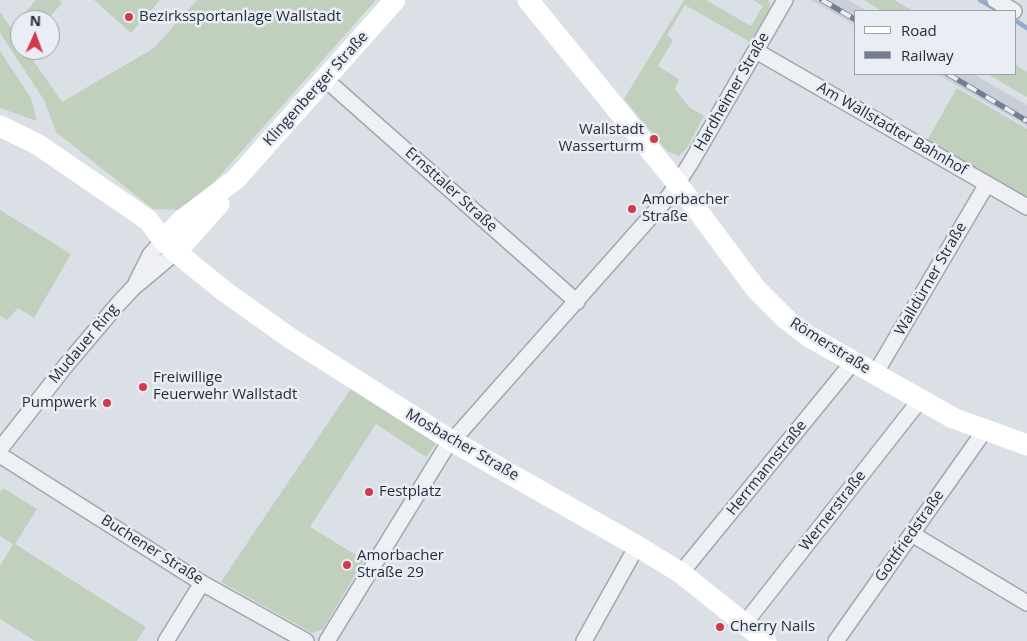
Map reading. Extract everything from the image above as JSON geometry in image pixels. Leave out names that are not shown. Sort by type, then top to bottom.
[{"type":"street","name":"Klingenberger Straße","points":[[170,246],[222,201],[236,179],[395,0]]},
{"type":"street","name":"Römerstraße","points":[[528,0],[677,183],[756,289],[786,318],[808,336],[953,418],[1027,445]]},
{"type":"street","name":"Hardheimer Straße","points":[[677,183],[785,0]]},
{"type":"street","points":[[995,0],[1012,10]]},
{"type":"street","name":"Am Wallstadter Bahnhof","points":[[756,51],[1027,207]]},
{"type":"street","name":"Ernsttaler Straße","points":[[325,79],[577,302]]},
{"type":"street","name":"Mosbacher Straße","points":[[0,126],[37,144],[82,176],[93,189],[141,230],[170,246],[224,290],[294,341],[452,440],[681,573],[766,641]]},
{"type":"street","points":[[327,641],[452,440],[577,302],[677,183]]},
{"type":"street","name":"Walldürner Straße","points":[[875,374],[987,184]]},
{"type":"street","name":"Mudauer Ring","points":[[0,449],[67,364],[170,246]]},
{"type":"street","name":"Herrmannstraße","points":[[681,573],[853,362]]},
{"type":"street","name":"Wernerstraße","points":[[745,623],[920,400]]},
{"type":"street","name":"Gottfriedstraße","points":[[836,641],[985,430]]},
{"type":"street","name":"Buchener Straße","points":[[0,455],[202,583],[306,641]]},
{"type":"street","points":[[912,534],[1027,603]]},
{"type":"street","points":[[584,641],[637,546]]},
{"type":"street","points":[[166,641],[202,583]]},
{"type":"shaded area","points":[[811,0],[848,0],[865,10],[854,10],[854,25]]},
{"type":"shaded area","points":[[939,75],[975,75],[1027,105],[1027,126]]},
{"type":"green space","points":[[36,0],[59,0],[62,3],[56,10],[28,10]]},
{"type":"green space","name":"Bezirkssportanlage Wallstadt","points":[[94,0],[160,0],[131,33]]},
{"type":"green space","points":[[197,0],[376,0],[201,197],[179,210],[153,209],[56,132],[44,100],[18,60],[33,60],[62,102],[154,48]]},
{"type":"green space","points":[[684,0],[706,0],[751,26],[763,6],[753,0],[768,0],[770,4],[769,10],[750,42],[685,5],[667,35],[673,40],[658,66],[679,79],[675,89],[689,107],[704,116],[687,148],[679,156],[667,151],[624,99]]},
{"type":"green space","points":[[864,0],[894,0],[911,10],[880,10]]},
{"type":"green space","points":[[0,12],[10,26],[10,48],[0,33]]},
{"type":"green space","points":[[0,51],[31,98],[37,121],[0,108]]},
{"type":"green space","points":[[1017,66],[1027,72],[1027,97],[989,75],[1017,75]]},
{"type":"green space","points":[[957,88],[1027,129],[1027,200],[926,142]]},
{"type":"green space","points":[[0,210],[71,254],[34,318],[18,308],[7,320],[0,316]]},
{"type":"green space","points":[[352,387],[437,442],[426,457],[376,424],[310,527],[364,560],[323,629],[312,633],[221,582]]},
{"type":"green space","points":[[3,488],[37,509],[15,544],[146,627],[137,641],[35,641],[0,619],[0,566],[13,544],[0,536],[0,493]]},
{"type":"waterway","points":[[980,0],[997,10]]},
{"type":"waterway","points":[[1017,22],[1027,28]]},
{"type":"railway","points":[[822,0],[854,19]]},
{"type":"railway","points":[[950,75],[1027,121]]},
{"type":"place","name":"Bezirkssportanlage Wallstadt","points":[[129,17]]},
{"type":"place","name":"Wallstadt Wasserturm","points":[[654,139]]},
{"type":"place","name":"Amorbacher Straße","points":[[632,209]]},
{"type":"place","name":"Freiwillige Feuerwehr Wallstadt","points":[[143,387]]},
{"type":"place","name":"Pumpwerk","points":[[107,403]]},
{"type":"place","name":"Festplatz","points":[[369,492]]},
{"type":"place","name":"Amorbacher Straße 29","points":[[347,565]]},
{"type":"place","name":"Cherry Nails","points":[[720,627]]}]
